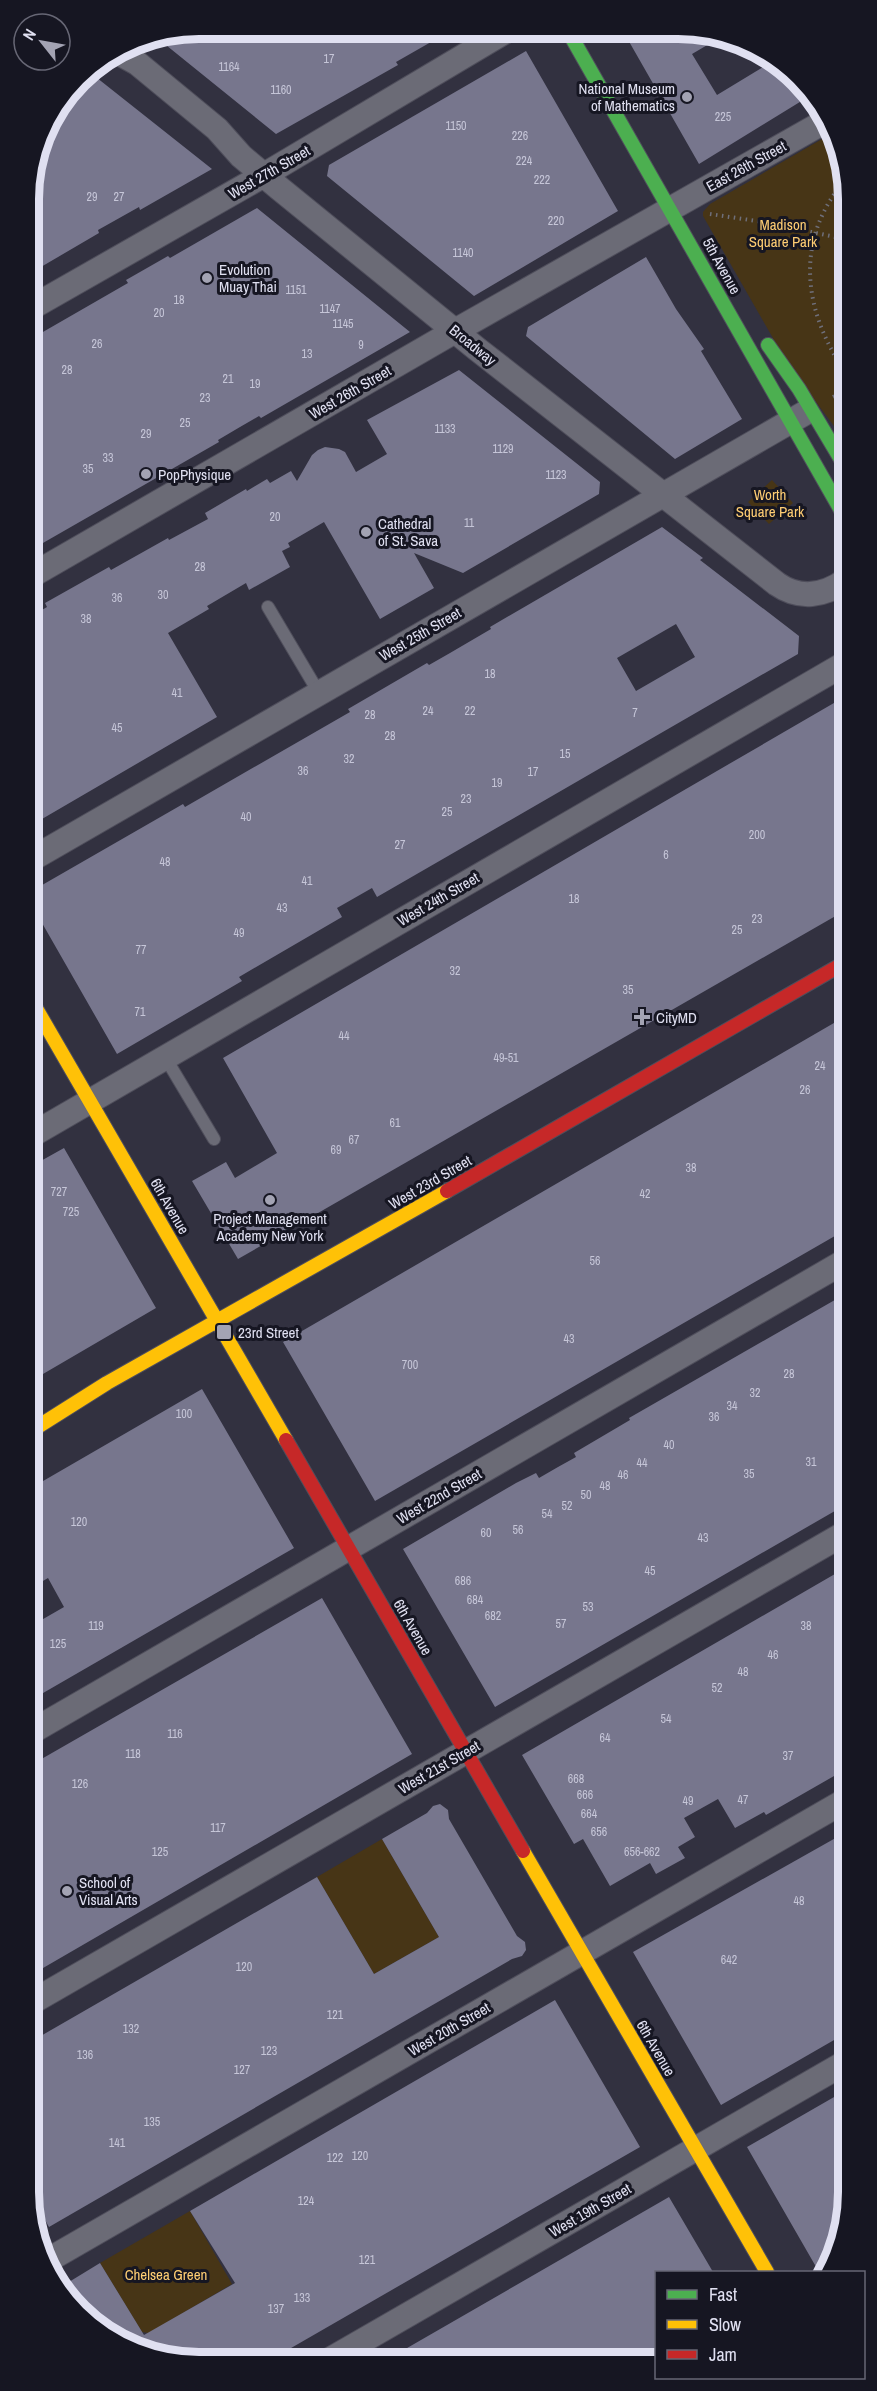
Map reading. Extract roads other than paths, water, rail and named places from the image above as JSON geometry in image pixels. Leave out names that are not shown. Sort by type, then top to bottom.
[{"type":"main road","name":"5th Avenue","points":[[573,39],[838,505]]},
{"type":"main road","points":[[705,270],[747,318]]},
{"type":"main road","points":[[760,335],[819,404],[838,449]]},
{"type":"main road","name":"West 23rd Street","points":[[39,1426],[107,1383],[218,1322],[838,967]]},
{"type":"main road","name":"6th Avenue","points":[[39,1013],[766,2271]]},
{"type":"street","name":"West 27th Street","points":[[39,303],[264,175],[492,39]]},
{"type":"street","name":"Broadway","points":[[126,57],[137,63],[217,129],[241,156],[454,331],[661,496],[789,592],[803,595],[819,593],[838,584]]},
{"type":"street","name":"East 26th Street","points":[[670,208],[820,124]]},
{"type":"street","name":"West 26th Street","points":[[39,571],[670,208]]},
{"type":"street","name":"West 25th Street","points":[[39,855],[819,404]]},
{"type":"street","name":"West 24th Street","points":[[39,1131],[838,668]]},
{"type":"street","name":"West 22nd Street","points":[[39,1727],[838,1265]]},
{"type":"street","name":"West 21st Street","points":[[39,1998],[838,1537]]},
{"type":"street","name":"West 20th Street","points":[[53,2257],[838,1805]]},
{"type":"street","name":"West 19th Street","points":[[343,2352],[838,2067]]},
{"type":"lane","points":[[268,607],[319,693]]},
{"type":"lane","points":[[165,1057],[214,1139]]},
{"type":"place","name":"National Museum of Mathematics","points":[[687,97]]},
{"type":"place","name":"Evolution Muay Thai","points":[[207,278]]},
{"type":"place","name":"PopPhysique","points":[[146,474]]},
{"type":"place","name":"Cathedral of St. Sava","points":[[366,532]]},
{"type":"place","name":"CityMD","points":[[642,1017]]},
{"type":"place","name":"Project Management Academy New York","points":[[270,1200]]},
{"type":"place","name":"23rd Street","points":[[224,1332]]},
{"type":"place","name":"School of Visual Arts","points":[[67,1891]]},
{"type":"park label","name":"Madison Square Park","points":[[783,232]]},
{"type":"park label","name":"Worth Square Park","points":[[770,502]]},
{"type":"park label","name":"Chelsea Green","points":[[166,2274]]}]
